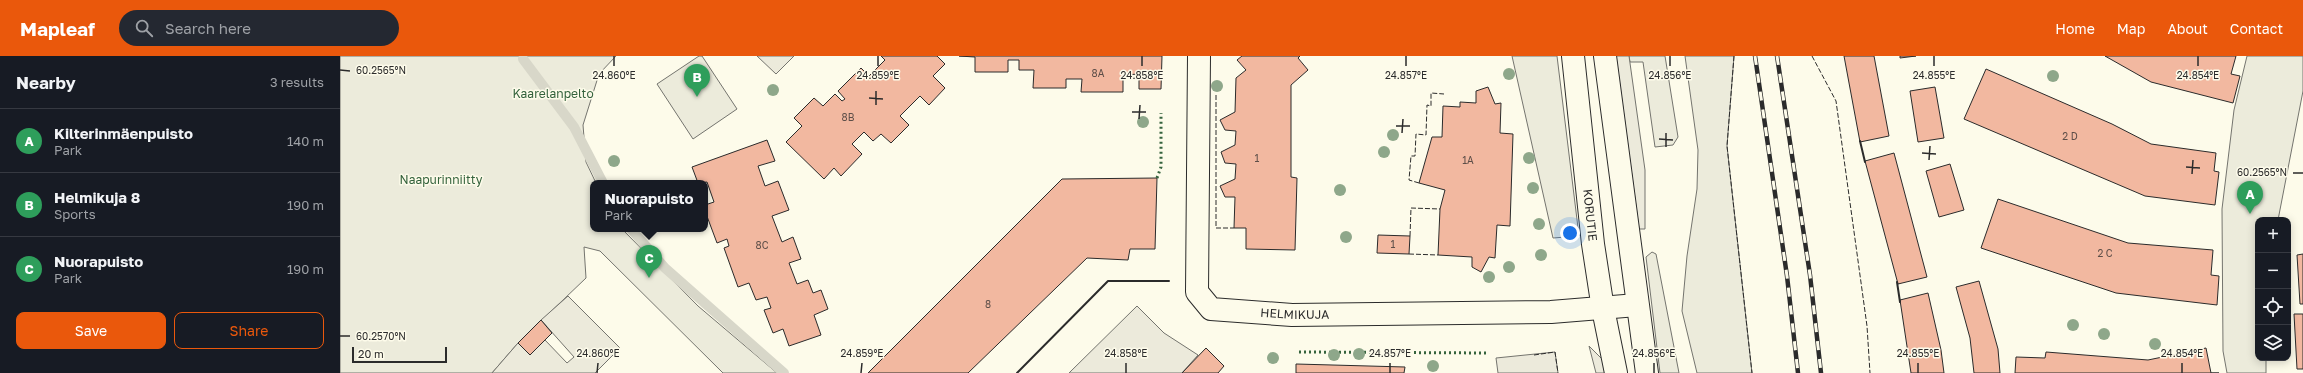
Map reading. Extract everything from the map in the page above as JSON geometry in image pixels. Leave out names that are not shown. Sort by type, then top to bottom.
[{"type":"street","name":"HELMIKUJA","points":[[1199,56],[1197,292],[1211,309],[1299,314],[1568,312],[1638,305]]},
{"type":"street","name":"KORUTIE","points":[[1573,56],[1593,244],[1603,308],[1616,373]]},
{"type":"street","points":[[1604,56],[1647,373]]},
{"type":"green space","name":"Naapurinniitty","points":[[340,56],[616,56],[599,74],[583,125],[586,162],[595,180],[590,180],[590,232],[625,232],[698,306],[777,373],[723,373],[600,251],[584,247],[586,278],[518,343],[492,373],[340,373]]},
{"type":"green space","points":[[699,56],[702,56],[737,109],[693,139],[657,84]]},
{"type":"green space","points":[[1512,56],[1557,56],[1579,236],[1553,238]]},
{"type":"green space","points":[[1629,56],[1665,56],[1678,137],[1673,145],[1655,147],[1643,62],[1630,62]]},
{"type":"green space","points":[[1685,56],[1734,56],[1727,146],[1752,373],[1697,373],[1682,311],[1687,256],[1697,189],[1698,150]]},
{"type":"green space","points":[[2247,56],[2303,56],[2303,91],[2279,217],[2255,217],[2255,361],[2266,361],[2266,373],[2227,373],[2223,351],[2222,209],[2234,110]]},
{"type":"green space","points":[[1652,252],[1656,254],[1679,373],[1660,373],[1646,257]]},
{"type":"shaded area","points":[[757,56],[794,56],[776,74]]},
{"type":"shaded area","points":[[1616,56],[1629,56],[1645,170],[1645,229],[1639,229]]},
{"type":"shaded area","points":[[568,296],[620,348],[595,373],[492,373],[518,343],[530,355],[545,340],[567,363],[574,357],[541,320]]},
{"type":"shaded area","points":[[1137,306],[1164,333],[1198,355],[1182,373],[1069,373]]},
{"type":"shaded area","points":[[1589,346],[1606,363],[1609,373],[1596,373]]},
{"type":"shaded area","points":[[1555,352],[1558,373],[1498,373],[1496,358]]},
{"type":"building","points":[[881,56],[937,56],[945,64],[933,76],[945,88],[929,105],[920,96],[900,116],[909,125],[891,143],[881,134],[873,141],[864,132],[852,144],[862,154],[841,176],[834,168],[824,179],[786,142],[802,126],[794,118],[814,98],[823,106],[835,94],[842,101],[845,99],[838,91],[861,68],[869,76],[885,60]]},
{"type":"building","points":[[959,56],[1162,56],[1161,89],[1139,89],[1139,74],[1123,75],[1123,92],[1081,92],[1082,79],[1066,79],[1066,88],[1033,88],[1034,70],[1019,70],[1019,60],[1008,60],[1008,72],[975,72],[975,57]]},
{"type":"building","points":[[1242,56],[1300,56],[1298,58],[1308,70],[1291,85],[1291,177],[1297,178],[1295,250],[1246,249],[1246,228],[1234,228],[1235,197],[1225,197],[1220,186],[1235,179],[1236,164],[1225,163],[1221,152],[1235,145],[1236,131],[1225,130],[1220,120],[1235,112],[1236,78],[1246,70],[1237,60]]},
{"type":"building","points":[[1844,56],[1874,56],[1889,136],[1860,142]]},
{"type":"building","points":[[1900,56],[1916,56],[1900,58]]},
{"type":"building","points":[[2105,56],[2236,56],[2231,74],[2240,76],[2233,103],[2151,82]]},
{"type":"building","points":[[1986,69],[2112,124],[2151,144],[2216,153],[2214,171],[2219,172],[2215,205],[2145,196],[1964,119]]},
{"type":"building","points":[[1488,87],[1495,104],[1501,103],[1500,133],[1513,134],[1510,226],[1497,225],[1495,258],[1489,257],[1481,272],[1472,267],[1472,257],[1438,255],[1440,209],[1445,190],[1419,183],[1432,137],[1442,137],[1443,106],[1460,107],[1460,102],[1476,103],[1476,91]]},
{"type":"building","points":[[1935,87],[1944,138],[1918,142],[1910,91]]},
{"type":"building","points":[[767,140],[775,161],[758,166],[765,186],[778,181],[789,210],[772,216],[782,242],[793,237],[801,259],[789,263],[797,284],[808,280],[813,293],[821,290],[828,309],[814,315],[821,335],[789,346],[783,329],[773,333],[764,310],[771,308],[767,297],[756,300],[749,283],[738,287],[724,248],[729,246],[727,239],[717,243],[708,219],[708,204],[714,202],[708,185],[708,180],[697,180],[692,167]]},
{"type":"building","points":[[1894,153],[1927,277],[1898,284],[1865,161]]},
{"type":"building","points":[[1950,164],[1964,210],[1939,217],[1926,171]]},
{"type":"building","points":[[1157,178],[1155,249],[1130,249],[1128,260],[1087,258],[968,373],[868,373],[1062,179]]},
{"type":"building","points":[[1998,199],[2128,243],[2213,250],[2211,275],[2219,276],[2217,305],[2116,293],[1981,248]]},
{"type":"building","points":[[1378,235],[1410,236],[1409,254],[1377,253]]},
{"type":"building","points":[[2303,254],[2303,304],[2300,304],[2297,255]]},
{"type":"building","points":[[1979,281],[1998,349],[2000,373],[1974,373],[1970,338],[1956,287]]},
{"type":"building","points":[[1928,293],[1941,350],[1944,373],[1911,373],[1900,300]]},
{"type":"building","points":[[2294,314],[2303,314],[2303,369],[2297,369]]},
{"type":"building","points":[[541,320],[552,333],[530,355],[518,343]]},
{"type":"building","points":[[1206,348],[1224,366],[1218,373],[1182,373]]},
{"type":"building","points":[[2206,348],[2211,373],[2015,373],[2016,357],[2045,358],[2046,352],[2148,360]]},
{"type":"building","points":[[1296,364],[1405,367],[1404,373],[1296,373]]},
{"type":"waterway","points":[[523,59],[574,127],[601,180]]},
{"type":"waterway","points":[[634,232],[665,268],[784,373]]},
{"type":"railway","points":[[1755,56],[1787,276],[1798,373]]},
{"type":"railway","points":[[1777,56],[1810,275],[1821,373]]},
{"type":"hedge","points":[[1157,178],[1161,167],[1161,113]]},
{"type":"hedge","points":[[1299,352],[1489,353]]},
{"type":"fence","points":[[1734,56],[1727,146],[1752,373]]},
{"type":"fence","points":[[1812,56],[1836,101],[1867,326],[1870,373]]},
{"type":"fence","points":[[1419,183],[1409,180],[1411,156],[1415,156],[1416,134],[1426,135],[1427,105],[1431,106],[1431,93],[1444,94]]},
{"type":"fence","points":[[1216,95],[1216,228],[1234,228]]},
{"type":"fence","points":[[1410,236],[1411,208],[1440,209]]},
{"type":"fence","points":[[1409,254],[1438,255]]},
{"type":"fence","points":[[1534,355],[1555,352],[1558,373]]},
{"type":"wall","points":[[1860,141],[1865,162]]},
{"type":"wall","points":[[1017,373],[1108,281],[1169,281]]},
{"type":"wall","points":[[1897,282],[1900,302]]},
{"type":"place","name":"Helmikuja 8","points":[[697,97]]},
{"type":"place","name":"Kilterinmäenpuisto","points":[[2250,214]]},
{"type":"place","name":"Nuorapuisto","points":[[649,278]]},
{"type":"park label","name":"Kaarelanpelto","points":[[553,94]]}]
